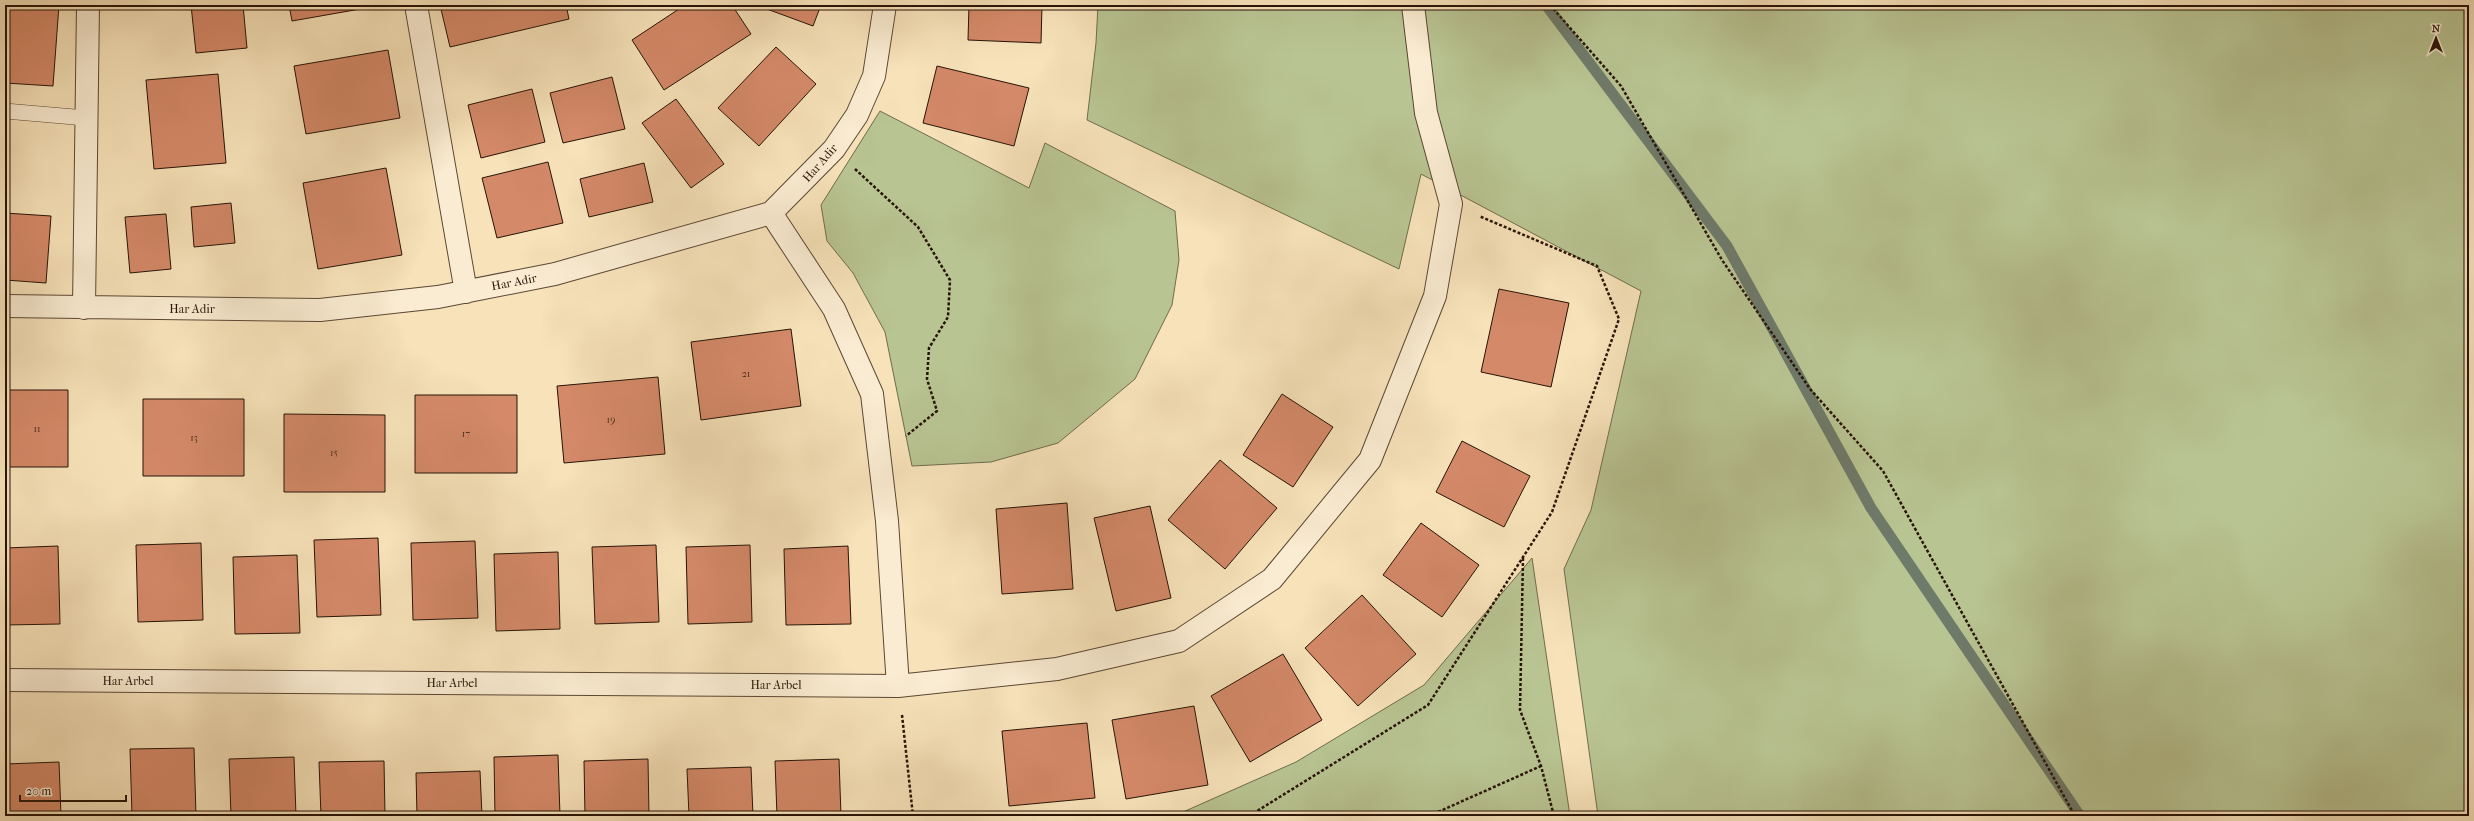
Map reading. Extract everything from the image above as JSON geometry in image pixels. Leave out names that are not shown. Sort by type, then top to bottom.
[{"type":"street","points":[[84,308],[88,5]]},
{"type":"street","points":[[416,5],[466,292]]},
{"type":"street","name":"Har Adir","points":[[5,306],[320,310],[438,297],[555,274],[771,213],[834,149],[857,114],[874,76],[885,5]]},
{"type":"street","points":[[1413,5],[1426,113],[1451,204]]},
{"type":"street","name":"Har Arbel","points":[[5,680],[898,686],[1057,669],[1179,641],[1272,579],[1370,460],[1434,296],[1451,204]]},
{"type":"street","points":[[771,213],[834,309],[872,394],[887,521],[898,686]]},
{"type":"lane","points":[[5,111],[86,118]]},
{"type":"path","points":[[1550,5],[1620,86],[1722,260],[1810,389],[1883,472],[2075,816]]},
{"type":"path","points":[[834,149],[918,227],[950,280],[948,318],[929,348],[927,379],[937,411],[880,457]]},
{"type":"path","points":[[1249,816],[1428,704],[1552,512],[1618,319],[1597,266],[1451,204]]},
{"type":"path","points":[[1522,558],[1520,710],[1541,766],[1554,816]]},
{"type":"path","points":[[898,686],[913,816]]},
{"type":"path","points":[[1429,816],[1541,766]]},
{"type":"path","points":[[1258,811],[1272,816]]},
{"type":"green space","points":[[1098,5],[2469,5],[2469,816],[1598,816],[1564,569],[1591,510],[1641,291],[1421,174],[1399,269],[1087,120],[1096,43]]},
{"type":"green space","points":[[880,111],[1029,188],[1045,143],[1175,211],[1179,260],[1172,305],[1135,379],[1058,443],[991,462],[912,466],[885,332],[853,273],[827,241],[821,205]]},
{"type":"green space","points":[[1532,558],[1570,816],[1174,816],[1296,762],[1424,685]]},
{"type":"building","points":[[5,5],[59,5],[53,86],[5,83]]},
{"type":"building","points":[[191,5],[243,5],[247,48],[196,53]]},
{"type":"building","points":[[289,5],[383,5],[292,21]]},
{"type":"building","points":[[440,5],[566,5],[569,19],[450,47]]},
{"type":"building","points":[[685,5],[732,5],[751,34],[664,90],[632,40]]},
{"type":"building","points":[[756,5],[821,5],[813,26]]},
{"type":"building","points":[[969,5],[1042,5],[1041,43],[968,40]]},
{"type":"building","points":[[776,47],[816,84],[759,146],[718,108]]},
{"type":"building","points":[[388,50],[400,118],[306,134],[294,66]]},
{"type":"building","points":[[937,66],[1029,88],[1014,146],[923,123]]},
{"type":"building","points":[[218,74],[226,163],[154,169],[146,80]]},
{"type":"building","points":[[612,77],[625,129],[563,143],[550,93]]},
{"type":"building","points":[[532,89],[545,142],[481,158],[468,105]]},
{"type":"building","points":[[676,99],[724,164],[691,188],[642,123]]},
{"type":"building","points":[[548,162],[563,223],[497,238],[482,178]]},
{"type":"building","points":[[644,163],[653,202],[589,217],[580,179]]},
{"type":"building","points":[[386,168],[402,255],[318,269],[303,183]]},
{"type":"building","points":[[231,203],[235,243],[194,247],[191,207]]},
{"type":"building","points":[[5,213],[51,216],[46,283],[5,280]]},
{"type":"building","points":[[166,214],[171,269],[130,273],[125,217]]},
{"type":"building","points":[[1499,289],[1569,303],[1551,387],[1481,372]]},
{"type":"building","points":[[791,329],[801,406],[701,420],[691,342]]},
{"type":"building","points":[[658,377],[665,454],[564,463],[557,386]]},
{"type":"building","points":[[5,390],[68,390],[68,467],[5,467]]},
{"type":"building","points":[[1282,394],[1333,427],[1293,487],[1243,455]]},
{"type":"building","points":[[415,395],[517,395],[517,473],[415,473]]},
{"type":"building","points":[[143,399],[244,399],[244,476],[143,476]]},
{"type":"building","points":[[284,414],[385,415],[385,492],[284,492]]},
{"type":"building","points":[[1462,441],[1530,476],[1504,527],[1436,492]]},
{"type":"building","points":[[1220,460],[1277,508],[1225,569],[1168,520]]},
{"type":"building","points":[[1067,503],[1073,589],[1002,594],[996,509]]},
{"type":"building","points":[[1150,506],[1171,598],[1116,611],[1094,518]]},
{"type":"building","points":[[1421,523],[1479,565],[1442,617],[1383,575]]},
{"type":"building","points":[[378,538],[381,615],[317,617],[314,540]]},
{"type":"building","points":[[475,541],[478,618],[413,620],[411,543]]},
{"type":"building","points":[[201,543],[203,620],[138,622],[136,545]]},
{"type":"building","points":[[656,545],[659,622],[595,624],[592,547]]},
{"type":"building","points":[[750,545],[752,622],[688,624],[686,547]]},
{"type":"building","points":[[58,546],[60,624],[5,625],[5,548]]},
{"type":"building","points":[[848,546],[851,624],[786,625],[784,549]]},
{"type":"building","points":[[558,552],[560,629],[496,631],[494,554]]},
{"type":"building","points":[[297,555],[300,633],[235,634],[233,557]]},
{"type":"building","points":[[1362,595],[1416,654],[1358,706],[1305,648]]},
{"type":"building","points":[[1283,654],[1322,720],[1250,762],[1211,696]]},
{"type":"building","points":[[1194,706],[1208,785],[1126,799],[1112,720]]},
{"type":"building","points":[[1087,723],[1095,798],[1009,806],[1002,731]]},
{"type":"building","points":[[194,748],[196,816],[132,816],[130,749]]},
{"type":"building","points":[[558,755],[560,816],[495,816],[494,757]]},
{"type":"building","points":[[294,757],[296,816],[231,816],[229,759]]},
{"type":"building","points":[[648,759],[649,816],[585,816],[584,761]]},
{"type":"building","points":[[839,759],[841,816],[777,816],[775,761]]},
{"type":"building","points":[[384,761],[385,816],[321,816],[319,762]]},
{"type":"building","points":[[59,762],[61,816],[5,816],[5,764]]},
{"type":"building","points":[[751,767],[753,816],[689,816],[687,769]]},
{"type":"building","points":[[480,771],[482,816],[417,816],[416,773]]},
{"type":"waterway","points":[[1546,5],[1727,246],[1871,508],[2080,816]]}]
